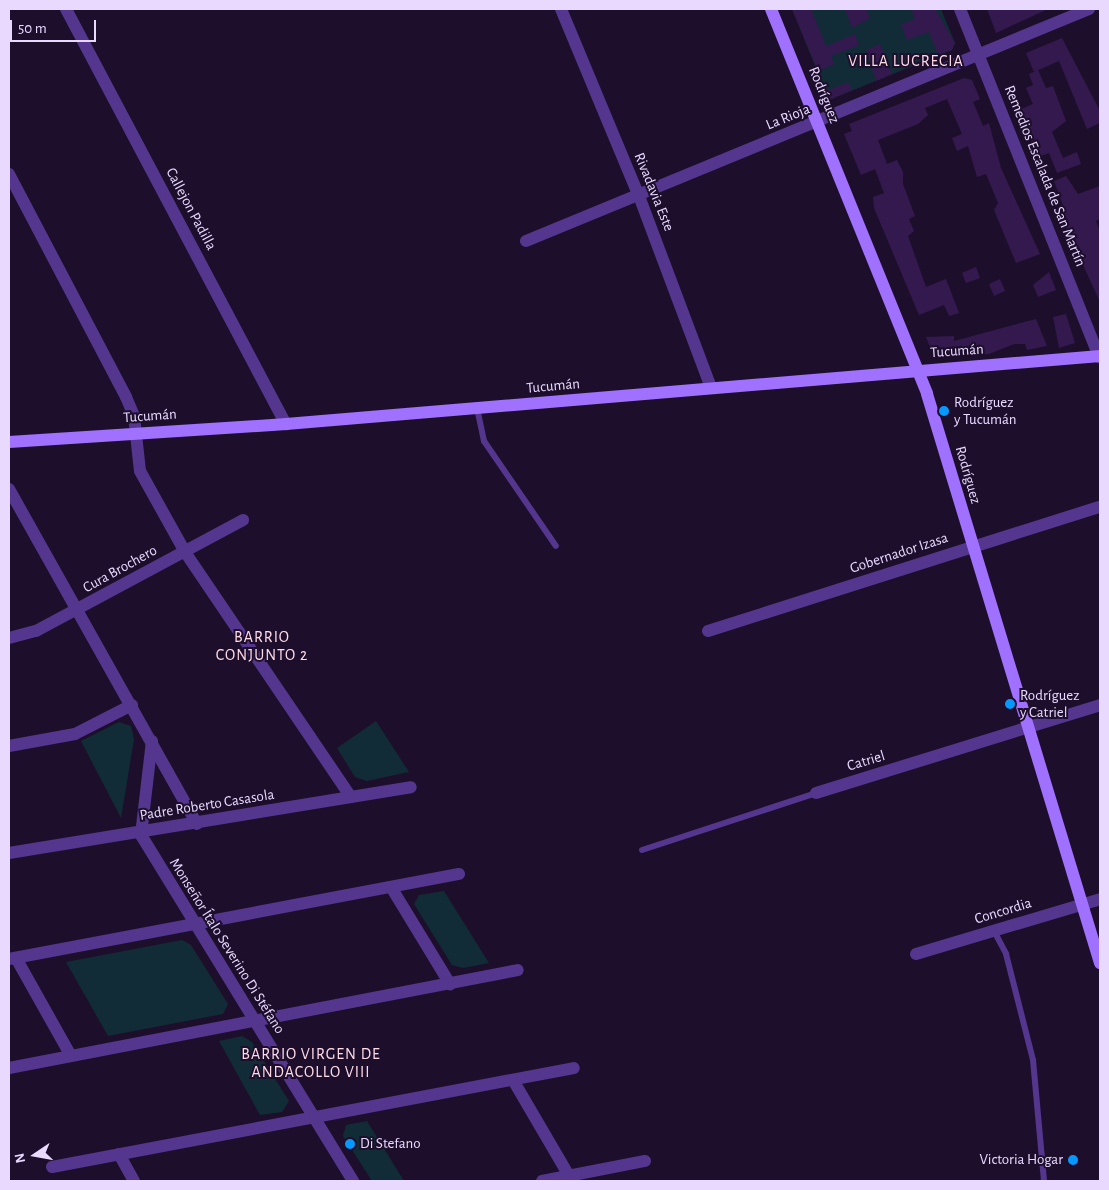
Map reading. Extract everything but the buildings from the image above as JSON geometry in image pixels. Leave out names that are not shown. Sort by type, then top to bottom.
[{"type":"main road","name":"Rodríguez","points":[[771,9],[919,371],[971,547],[1100,963]]},
{"type":"main road","name":"Tucumán","points":[[9,442],[286,424],[1100,356]]},
{"type":"street","name":"Callejon Padilla","points":[[66,9],[286,424]]},
{"type":"street","name":"Rivadavia Este","points":[[561,9],[639,196],[711,388]]},
{"type":"street","name":"Remedios Escalada de San Martín","points":[[960,9],[1100,356]]},
{"type":"street","name":"La Rioja","points":[[526,242],[1089,9]]},
{"type":"street","points":[[9,174],[134,416],[132,434],[140,471],[185,552],[350,798]]},
{"type":"street","points":[[9,489],[14,509],[79,610],[152,740],[196,824]]},
{"type":"street","name":"Gobernador Izasa","points":[[708,631],[1100,507]]},
{"type":"street","name":"Cura Brochero","points":[[9,638],[36,631],[79,610],[243,520]]},
{"type":"street","points":[[9,746],[75,734],[132,704]]},
{"type":"street","name":"Catriel","points":[[816,793],[1100,705]]},
{"type":"street","points":[[141,835],[152,740]]},
{"type":"street","name":"Padre Roberto Casasola","points":[[9,854],[123,832],[141,835],[411,787]]},
{"type":"street","name":"Monseñor Ítalo Severino Di Stéfano","points":[[141,835],[193,924],[256,1022],[312,1117],[353,1181]]},
{"type":"street","points":[[71,1056],[12,959],[459,874]]},
{"type":"street","points":[[391,886],[450,984]]},
{"type":"street","name":"Concordia","points":[[916,954],[1100,899]]},
{"type":"street","points":[[9,1068],[256,1022],[518,970]]},
{"type":"street","points":[[52,1167],[574,1068]]},
{"type":"street","points":[[513,1080],[569,1176]]},
{"type":"street","points":[[119,1154],[134,1181]]},
{"type":"street","points":[[542,1181],[645,1161]]},
{"type":"lane","points":[[477,408],[484,441],[556,546]]},
{"type":"lane","name":"Catriel","points":[[642,850],[816,793]]},
{"type":"lane","points":[[994,931],[1006,954],[1033,1060],[1044,1181]]},
{"type":"shaded area","points":[[792,9],[941,9],[955,43],[952,50],[829,100]]},
{"type":"shaded area","points":[[376,721],[409,772],[367,781],[355,777],[337,748]]},
{"type":"shaded area","points":[[119,722],[131,726],[134,739],[121,818],[81,741]]},
{"type":"shaded area","points":[[444,891],[489,963],[463,968],[452,965],[414,904],[419,895]]},
{"type":"shaded area","points":[[182,940],[191,945],[228,1004],[223,1014],[108,1036],[66,962]]},
{"type":"shaded area","points":[[242,1036],[252,1042],[289,1101],[282,1112],[260,1115],[219,1041]]},
{"type":"shaded area","points":[[367,1121],[404,1181],[372,1181],[343,1136],[346,1125]]},
{"type":"place","name":"Rodríguez y Tucumán","points":[[944,411]]},
{"type":"place","name":"Rodríguez y Catriel","points":[[1010,704]]},
{"type":"place","name":"Di Stefano","points":[[350,1144]]},
{"type":"place","name":"Victoria Hogar","points":[[1073,1160]]},
{"type":"district","name":"VILLA LUCRECIA","points":[[906,61]]},
{"type":"district","name":"BARRIO CONJUNTO 2","points":[[262,646]]},
{"type":"district","name":"BARRIO VIRGEN DE ANDACOLLO VIII","points":[[311,1063]]}]
